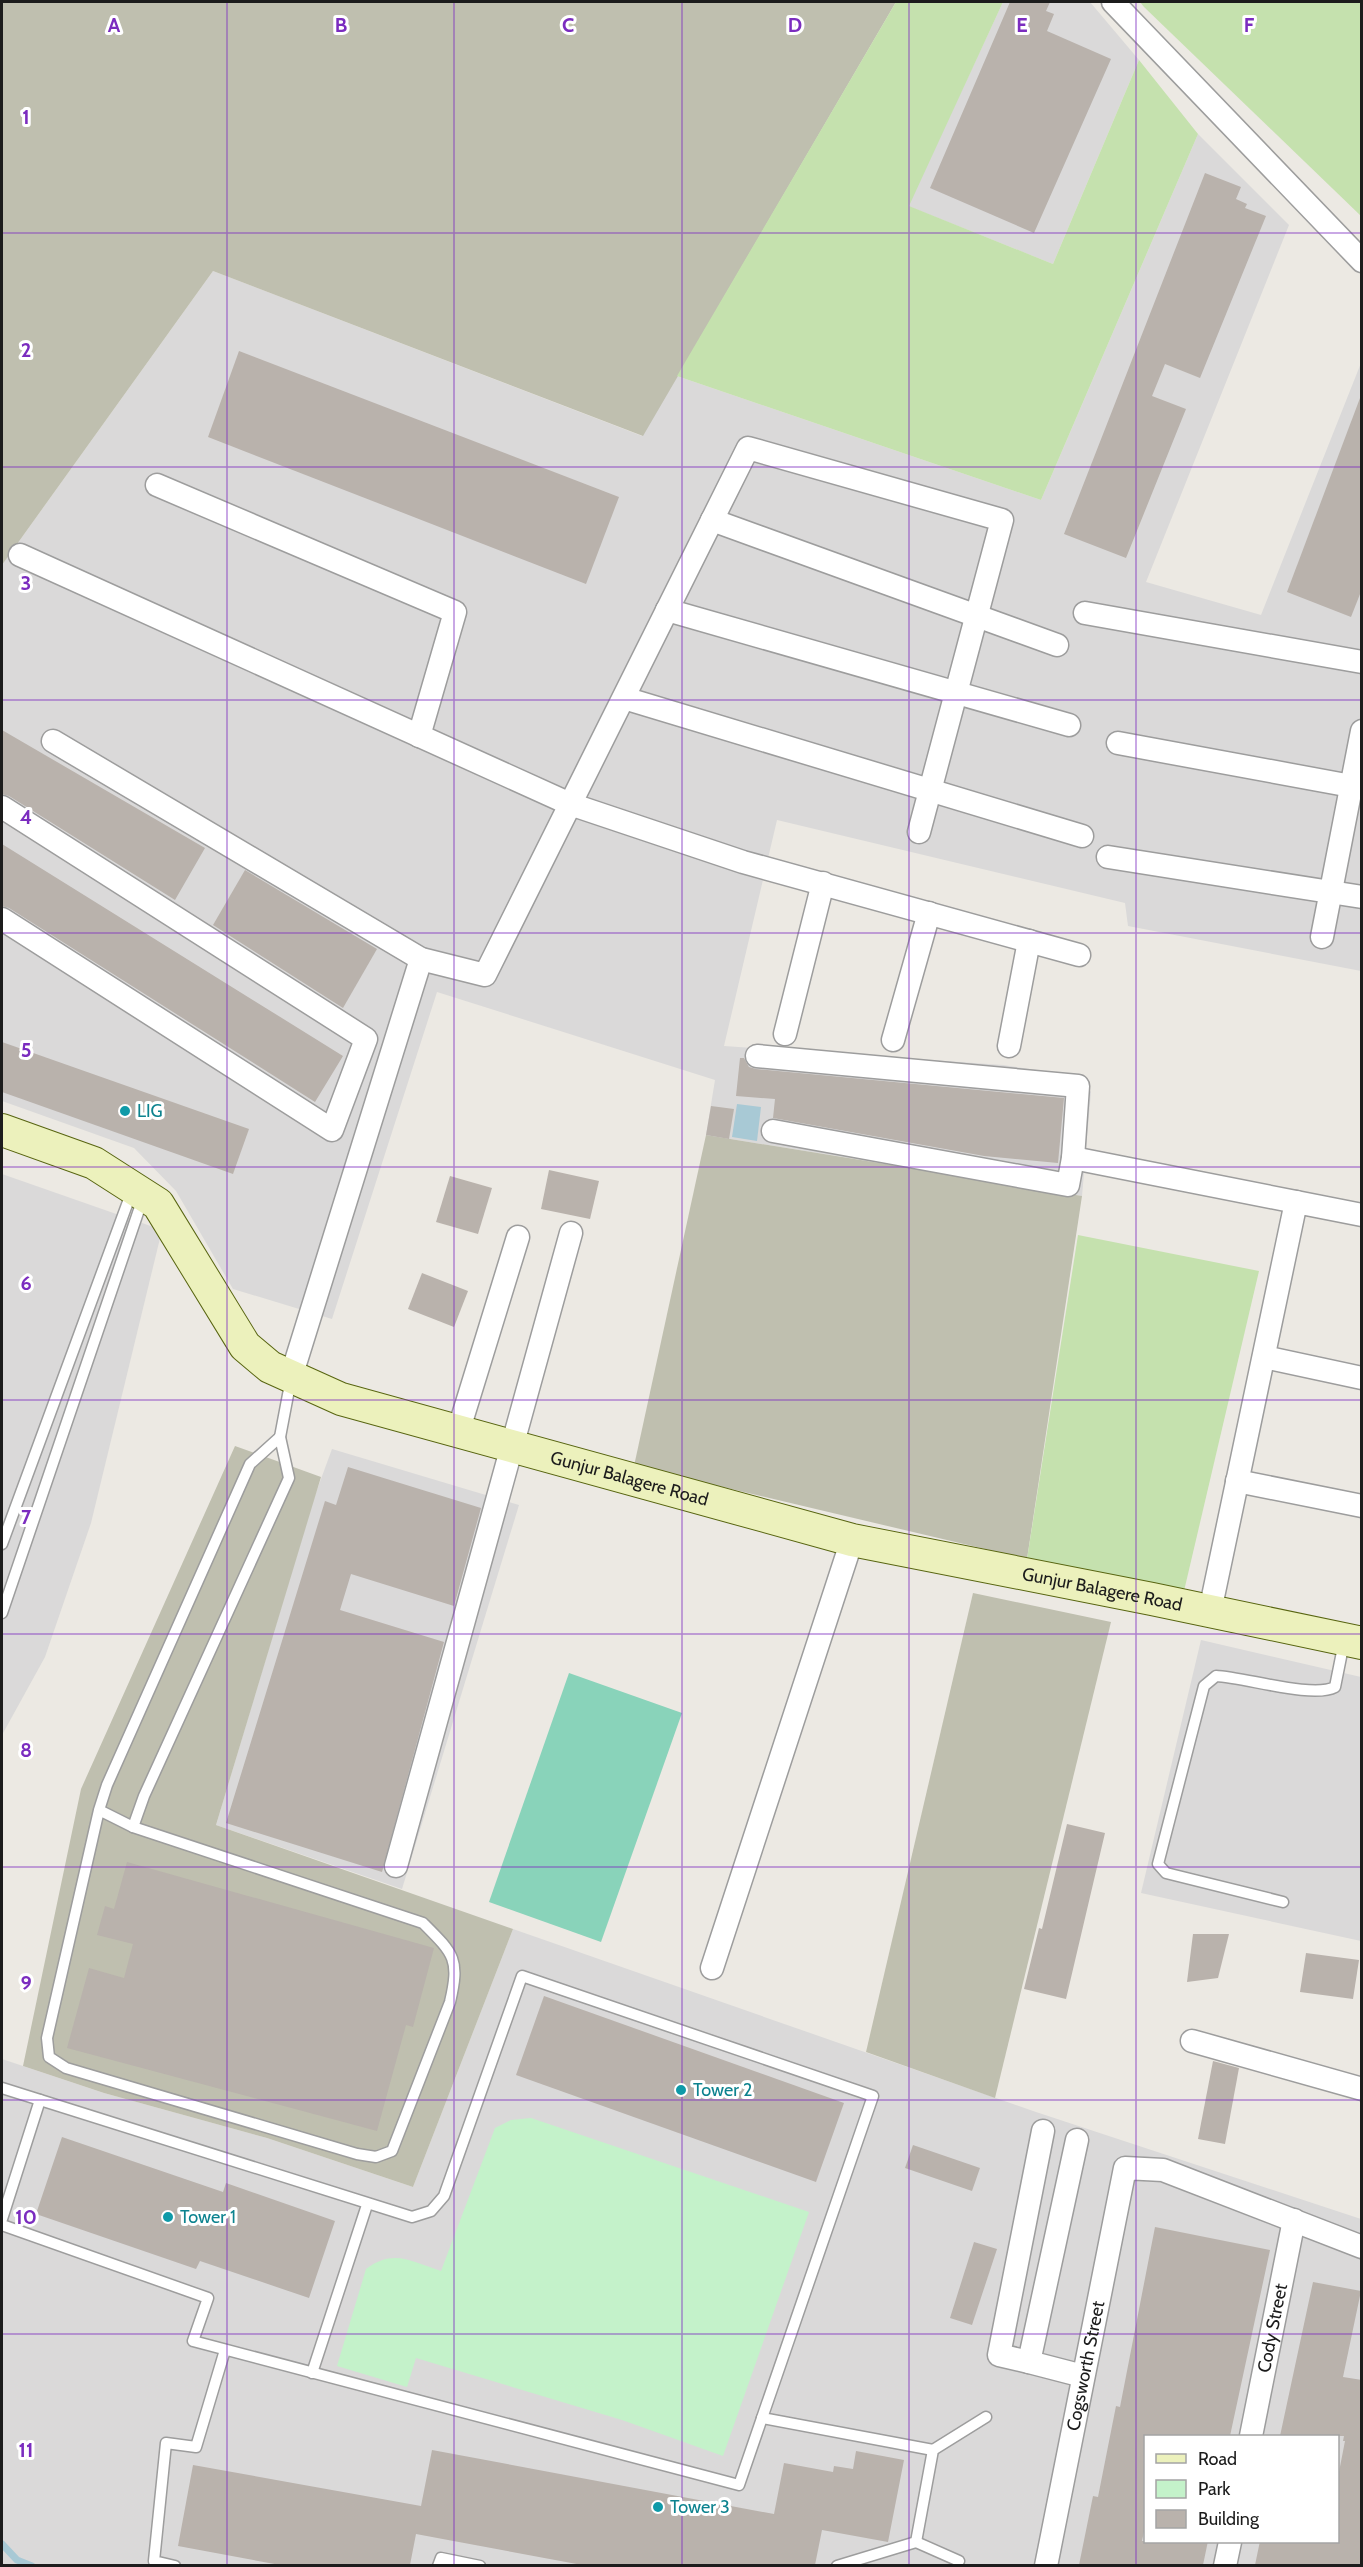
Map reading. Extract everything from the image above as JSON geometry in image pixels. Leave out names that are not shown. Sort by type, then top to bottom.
[{"type":"street","points":[[1113,2],[1362,261]]},
{"type":"street","points":[[53,741],[421,959],[485,975],[748,448],[1002,520],[919,832]]},
{"type":"street","points":[[157,485],[455,612],[419,736]]},
{"type":"street","points":[[712,520],[1058,645]]},
{"type":"street","points":[[20,555],[570,804],[743,862],[1079,955]]},
{"type":"street","points":[[667,610],[1069,725]]},
{"type":"street","points":[[1084,613],[1362,662]]},
{"type":"street","points":[[624,698],[1082,836]]},
{"type":"street","points":[[1322,937],[1356,787],[1362,731]]},
{"type":"street","points":[[1118,742],[1356,787]]},
{"type":"street","points":[[2,807],[366,1039],[332,1130],[2,919]]},
{"type":"street","points":[[1108,857],[1362,897]]},
{"type":"street","points":[[785,1034],[823,884]]},
{"type":"street","points":[[893,1040],[929,913]]},
{"type":"street","points":[[1009,1046],[1029,940]]},
{"type":"street","points":[[291,1377],[421,959]]},
{"type":"street","points":[[757,1056],[1078,1086],[1073,1158],[1068,1185],[773,1131]]},
{"type":"street","name":"Gunjur Balagere Road","points":[[2,1130],[94,1163],[158,1204],[245,1346],[270,1367],[341,1399],[852,1540],[1353,1641]]},
{"type":"street","points":[[1073,1158],[1362,1215]]},
{"type":"street","points":[[1210,1611],[1296,1202]]},
{"type":"street","points":[[396,1866],[510,1446],[571,1233]]},
{"type":"street","points":[[458,1432],[518,1237]]},
{"type":"street","points":[[1264,1357],[1362,1378]]},
{"type":"street","points":[[1237,1481],[1362,1506]]},
{"type":"street","points":[[712,1968],[852,1540]]},
{"type":"street","points":[[1192,2041],[1362,2089]]},
{"type":"street","points":[[1043,2131],[999,2355],[1083,2376]]},
{"type":"street","points":[[1029,2362],[1077,2140]]},
{"type":"street","name":"Cogsworth Street","points":[[1046,2565],[1125,2168],[1163,2170],[1294,2220]]},
{"type":"street","points":[[1294,2220],[1362,2247]]},
{"type":"street","name":"Cody Street","points":[[1251,2435],[1294,2220]]},
{"type":"street","points":[[1225,2565],[1230,2543]]},
{"type":"lane","points":[[2,1541],[139,1191]]},
{"type":"lane","points":[[2,1613],[139,1191]]},
{"type":"lane","points":[[133,1827],[144,1796],[289,1478],[280,1437],[291,1377]]},
{"type":"lane","points":[[99,1810],[133,1827],[423,1923],[444,1944],[454,1958],[455,1978],[450,2002],[392,2151],[376,2157],[357,2154],[66,2068],[49,2057],[47,2038],[99,1810],[112,1774],[250,1464],[280,1437]]},
{"type":"lane","points":[[1283,1902],[1166,1873],[1158,1864],[1204,1686],[1216,1676],[1231,1676],[1310,1691],[1328,1691],[1335,1687],[1353,1641]]},
{"type":"lane","points":[[2,2088],[367,2205],[412,2217],[422,2216],[439,2205],[522,1976],[873,2096],[739,2485],[193,2341],[208,2298],[2,2225]]},
{"type":"lane","points":[[2,2219],[40,2100]]},
{"type":"lane","points":[[312,2373],[367,2205]]},
{"type":"lane","points":[[176,2565],[154,2562],[166,2442],[196,2447],[225,2350]]},
{"type":"lane","points":[[762,2418],[933,2450],[986,2417]]},
{"type":"lane","points":[[916,2542],[933,2450]]},
{"type":"lane","points":[[837,2565],[916,2542],[959,2561]]},
{"type":"lane","points":[[438,2565],[441,2558],[480,2565]]},
{"type":"shaded area","points":[[2,2],[896,2],[643,436],[213,271],[2,565]]},
{"type":"shaded area","points":[[1003,2],[1090,2],[1139,60],[1053,264],[908,206]]},
{"type":"shaded area","points":[[1198,134],[1289,225],[1146,582],[1261,615],[1361,363],[1361,971],[1128,926],[1125,903],[777,820],[724,1046],[1003,1065],[1078,1076],[1091,1092],[1082,1196],[706,1135],[715,1080],[437,992],[332,1319],[233,1289],[176,1191],[134,1148],[2,1101],[2,565],[213,271],[642,436],[677,376],[1041,500]]},
{"type":"shaded area","points":[[706,1135],[1082,1196],[1027,1559],[634,1466]]},
{"type":"shaded area","points":[[2,1174],[162,1230],[91,1523],[45,1657],[2,1735]]},
{"type":"shaded area","points":[[235,1446],[321,1477],[216,1825],[513,1929],[413,2187],[267,2138],[104,2093],[23,2066],[81,1789]]},
{"type":"shaded area","points":[[332,1449],[519,1505],[402,1889],[216,1825],[314,1498]]},
{"type":"shaded area","points":[[973,1593],[1111,1622],[995,2098],[866,2052]]},
{"type":"shaded area","points":[[1201,1640],[1361,1677],[1361,1941],[1141,1893]]},
{"type":"shaded area","points":[[513,1929],[1036,2112],[1361,2219],[1361,2565],[2,2565],[2,2059],[104,2093],[267,2138],[413,2187]]},
{"type":"green space","points":[[896,2],[1003,2],[909,206],[1053,264],[1139,60],[1198,134],[1041,500],[677,376]]},
{"type":"green space","points":[[1140,2],[1361,2],[1361,216],[1144,7]]},
{"type":"green space","points":[[1078,1235],[1259,1271],[1184,1591],[1027,1559]]},
{"type":"green space","points":[[569,1673],[682,1713],[601,1942],[489,1902]]},
{"type":"green space","points":[[531,2118],[809,2212],[723,2456],[622,2420],[416,2358],[407,2387],[337,2366],[366,2269],[385,2259],[394,2258],[412,2261],[441,2271],[495,2128],[511,2120]]},
{"type":"water","points":[[737,1104],[761,1107],[757,1141],[732,1137]]},
{"type":"building","points":[[1010,2],[1050,2],[1046,11],[1054,14],[1047,31],[1111,59],[1034,233],[930,188]]},
{"type":"building","points":[[1205,173],[1241,187],[1236,199],[1247,204],[1245,208],[1266,216],[1200,378],[1165,364],[1152,396],[1186,409],[1126,558],[1064,534]]},
{"type":"building","points":[[239,351],[619,497],[586,584],[208,437]]},
{"type":"building","points":[[1360,398],[1362,589],[1351,617],[1287,592]]},
{"type":"building","points":[[2,730],[205,848],[175,900],[9,796],[2,794]]},
{"type":"building","points":[[2,844],[343,1056],[315,1102],[9,908],[2,906]]},
{"type":"building","points":[[245,870],[377,949],[343,1008],[213,925]]},
{"type":"building","name":"LIG","points":[[2,1042],[249,1129],[233,1174],[2,1092]]},
{"type":"building","points":[[740,1058],[744,1058],[749,1067],[756,1069],[1064,1098],[1058,1163],[984,1156],[773,1118],[775,1099],[736,1096]]},
{"type":"building","points":[[711,1106],[734,1109],[729,1139],[706,1135]]},
{"type":"building","points":[[549,1170],[599,1181],[590,1219],[541,1209]]},
{"type":"building","points":[[450,1176],[492,1188],[478,1234],[436,1222]]},
{"type":"building","points":[[422,1273],[468,1291],[454,1327],[408,1309]]},
{"type":"building","points":[[348,1467],[481,1508],[454,1606],[351,1574],[340,1610],[444,1642],[382,1872],[226,1823],[325,1501],[336,1505]]},
{"type":"building","points":[[1067,1824],[1105,1833],[1066,1999],[1024,1989],[1039,1928],[1042,1929]]},
{"type":"building","points":[[127,1862],[434,1948],[413,2027],[406,2025],[377,2131],[67,2048],[89,1968],[124,1978],[133,1944],[97,1935],[105,1906],[114,1909]]},
{"type":"building","points":[[1193,1934],[1229,1934],[1218,1978],[1187,1982]]},
{"type":"building","points":[[1306,1953],[1359,1960],[1353,1999],[1300,1992]]},
{"type":"building","name":"Tower 2","points":[[544,1996],[844,2103],[816,2182],[516,2075]]},
{"type":"building","points":[[1213,2061],[1239,2068],[1225,2144],[1198,2139]]},
{"type":"building","name":"Tower 1","points":[[62,2137],[223,2192],[226,2183],[335,2221],[309,2298],[200,2261],[196,2269],[36,2214]]},
{"type":"building","points":[[913,2145],[980,2168],[972,2191],[905,2168]]},
{"type":"building","points":[[1155,2227],[1270,2250],[1230,2435],[1144,2435],[1144,2532],[1142,2541],[1144,2543],[1208,2543],[1203,2565],[1079,2565],[1093,2496],[1098,2497],[1116,2406],[1120,2407]]},
{"type":"building","points":[[974,2242],[997,2249],[972,2325],[950,2318]]},
{"type":"building","points":[[1313,2282],[1361,2291],[1343,2377],[1362,2380],[1362,2565],[1255,2565],[1260,2543],[1339,2543],[1339,2472],[1344,2436],[1280,2435]]},
{"type":"building","name":"Tower 3","points":[[432,2450],[774,2514],[784,2463],[833,2472],[834,2466],[853,2469],[856,2451],[904,2460],[888,2542],[822,2530],[815,2565],[582,2565],[416,2534],[410,2565],[280,2565],[178,2546],[193,2465],[421,2506]]},
{"type":"waterway","points":[[2,2544],[17,2560],[32,2566]]},
{"type":"place","name":"LIG","points":[[125,1111]]},
{"type":"place","name":"Tower 2","points":[[681,2090]]},
{"type":"place","name":"Tower 1","points":[[168,2217]]},
{"type":"place","name":"Tower 3","points":[[658,2507]]}]
